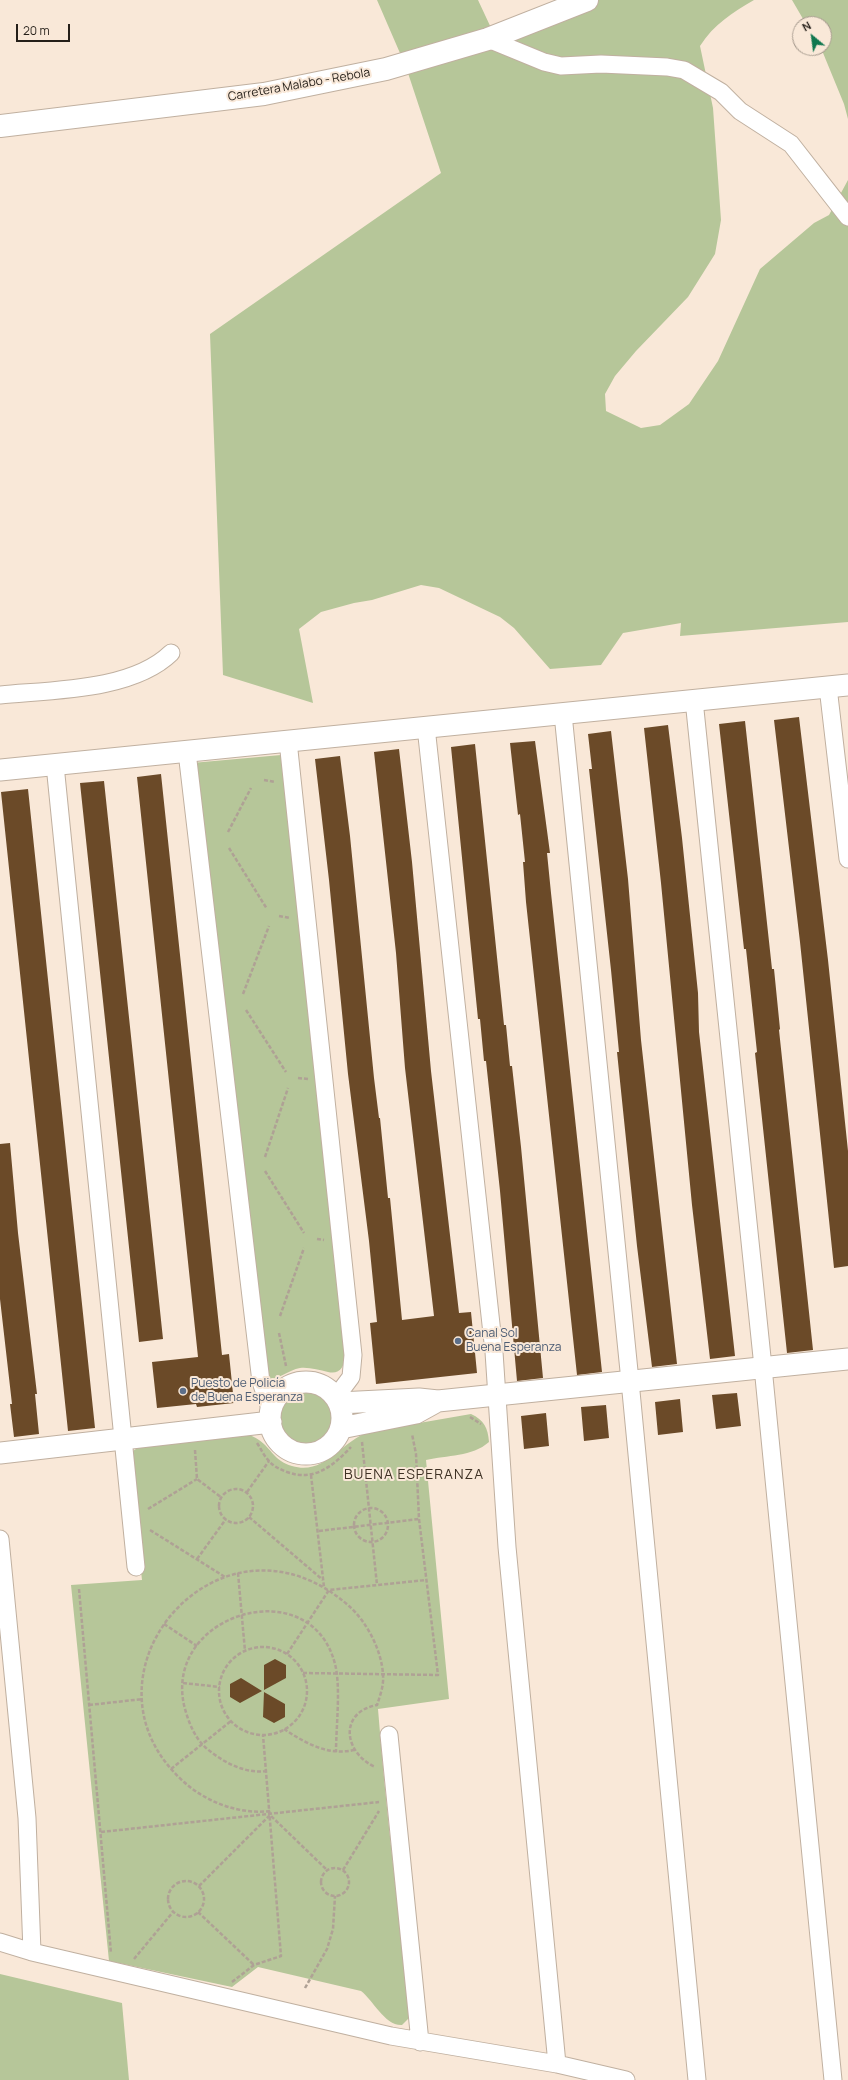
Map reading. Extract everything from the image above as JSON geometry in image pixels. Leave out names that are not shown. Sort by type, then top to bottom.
[{"type":"main road","name":"Carretera Malabo - Rebola","points":[[0,126],[264,94],[386,69],[488,39],[587,0]]},
{"type":"street","points":[[488,39],[544,62],[562,66],[601,64],[666,67],[684,70],[721,92],[740,112],[791,144],[848,217]]},
{"type":"street","points":[[0,695],[104,684],[148,669],[171,653]]},
{"type":"street","points":[[0,770],[848,685]]},
{"type":"street","points":[[828,687],[848,859]]},
{"type":"street","points":[[694,700],[763,1367],[833,2080]]},
{"type":"street","points":[[563,714],[630,1381],[697,2080]]},
{"type":"street","points":[[426,727],[486,1276],[507,1547],[557,2064]]},
{"type":"street","points":[[288,741],[353,1355],[351,1377],[337,1400]]},
{"type":"street","points":[[187,752],[261,1382],[271,1416],[274,1434],[282,1444],[292,1451],[303,1454],[316,1453],[327,1448],[336,1439],[416,1413],[438,1401]]},
{"type":"street","points":[[55,765],[136,1567]]},
{"type":"street","points":[[337,1400],[419,1399],[438,1401],[848,1359]]},
{"type":"street","points":[[271,1416],[276,1400],[283,1391],[294,1385],[305,1382],[317,1384],[328,1389],[337,1400],[348,1435]]},
{"type":"street","points":[[0,1453],[123,1439],[271,1416]]},
{"type":"street","points":[[0,1539],[27,1818],[32,1952]]},
{"type":"street","points":[[389,1735],[420,2042]]},
{"type":"street","points":[[0,1942],[32,1952],[420,2042],[557,2064],[626,2080]]},
{"type":"path","points":[[228,832],[251,788]]},
{"type":"path","points":[[229,848],[267,909]]},
{"type":"path","points":[[243,994],[269,926]]},
{"type":"path","points":[[246,1010],[286,1072]]},
{"type":"path","points":[[265,1157],[288,1088]]},
{"type":"path","points":[[265,1171],[304,1233]]},
{"type":"path","points":[[280,1316],[304,1248]]},
{"type":"path","points":[[278,1332],[287,1365],[279,1369]]},
{"type":"path","points":[[469,1416],[479,1422],[482,1427]]},
{"type":"path","points":[[303,1673],[438,1675],[419,1519],[416,1454],[411,1427]]},
{"type":"path","points":[[256,1442],[269,1461],[276,1467],[291,1473],[311,1475],[330,1467],[348,1435]]},
{"type":"path","points":[[358,1441],[362,1438],[377,1585]]},
{"type":"path","points":[[194,1449],[197,1479],[222,1498]]},
{"type":"path","points":[[247,1492],[269,1461]]},
{"type":"path","points":[[311,1475],[319,1531],[324,1587]]},
{"type":"path","points":[[145,1511],[197,1479]]},
{"type":"path","points":[[240,1489],[247,1492],[251,1497],[253,1504],[249,1517],[243,1522],[236,1523],[226,1520],[220,1511],[222,1498],[233,1490],[240,1489]]},
{"type":"path","points":[[369,1508],[381,1511],[386,1516],[388,1523],[384,1536],[373,1541],[361,1538],[354,1527],[355,1520],[359,1514],[369,1508]]},
{"type":"path","points":[[249,1517],[324,1580]]},
{"type":"path","points":[[319,1531],[419,1519]]},
{"type":"path","points":[[197,1559],[226,1520]]},
{"type":"path","points":[[146,1528],[226,1577]]},
{"type":"path","points":[[270,1811],[238,1809],[214,1802],[192,1789],[171,1769],[158,1752],[148,1729],[143,1699],[143,1679],[148,1654],[158,1631],[173,1611],[192,1594],[214,1581],[238,1573],[263,1570],[288,1573],[312,1581],[324,1587],[353,1610],[368,1630],[378,1653],[383,1675]]},
{"type":"path","points":[[238,1573],[246,1651]]},
{"type":"path","points":[[329,1590],[426,1580]]},
{"type":"path","points":[[79,1589],[112,1959]]},
{"type":"path","points":[[287,1654],[329,1590]]},
{"type":"path","points":[[267,1771],[247,1770],[216,1756],[202,1744],[194,1732],[187,1716],[183,1700],[183,1683],[187,1667],[197,1646],[216,1626],[230,1618],[242,1614],[263,1611],[280,1612],[307,1624],[319,1634],[329,1647],[337,1674],[336,1752]]},
{"type":"path","points":[[164,1624],[197,1646]]},
{"type":"path","points":[[263,1647],[287,1654],[296,1662],[303,1673],[307,1686],[305,1704],[296,1720],[284,1730],[264,1735],[245,1731],[231,1721],[222,1705],[220,1687],[225,1669],[237,1656],[246,1651],[263,1647]]},
{"type":"path","points":[[183,1683],[220,1687]]},
{"type":"path","points":[[89,1705],[143,1699]]},
{"type":"path","points":[[171,1769],[231,1721]]},
{"type":"path","points":[[284,1730],[315,1746],[336,1752],[354,1750]]},
{"type":"path","points":[[230,1983],[254,1965],[281,1956],[264,1735]]},
{"type":"path","points":[[101,1832],[270,1816],[384,1802],[343,1870]]},
{"type":"path","points":[[270,1816],[327,1870]]},
{"type":"path","points":[[199,1886],[270,1816]]},
{"type":"path","points":[[335,1868],[343,1870],[348,1874],[350,1883],[344,1893],[335,1896],[327,1893],[322,1886],[322,1877],[327,1870],[335,1868]]},
{"type":"path","points":[[186,1881],[199,1886],[202,1890],[204,1901],[198,1912],[186,1917],[178,1916],[173,1912],[168,1901],[168,1894],[172,1887],[178,1882],[186,1881]]},
{"type":"path","points":[[306,1988],[327,1949],[333,1929],[335,1896]]},
{"type":"path","points":[[130,1963],[173,1912]]},
{"type":"path","points":[[198,1912],[254,1965]]},
{"type":"green space","points":[[377,0],[478,0],[492,30],[557,0],[754,0],[731,14],[717,25],[700,46],[713,108],[721,220],[715,254],[688,297],[636,351],[615,376],[605,394],[606,411],[641,428],[660,425],[689,404],[718,361],[760,269],[814,223],[829,215],[848,180],[848,622],[680,636],[681,623],[623,633],[601,665],[550,669],[514,628],[500,617],[439,588],[421,585],[372,600],[354,603],[321,612],[299,629],[313,703],[223,675],[210,334],[441,173],[406,67]]},
{"type":"green space","points":[[792,0],[848,0],[848,119],[844,104],[824,56],[832,56],[832,16],[801,16]]},
{"type":"green space","points":[[281,755],[344,1331],[345,1358],[340,1370],[335,1372],[300,1368],[274,1379],[265,1380],[192,763]]},
{"type":"green space","points":[[300,1388],[312,1388],[327,1396],[335,1411],[335,1423],[327,1438],[312,1446],[300,1446],[285,1438],[277,1423],[277,1411],[285,1396]]},
{"type":"green space","points":[[471,1414],[479,1419],[484,1425],[488,1433],[489,1442],[482,1447],[467,1453],[426,1460],[449,1699],[378,1709],[410,2017],[402,2025],[396,2024],[385,2017],[361,1991],[258,1967],[232,1987],[109,1961],[71,1585],[142,1580],[129,1462],[133,1451],[143,1444],[245,1433],[263,1443],[277,1458],[286,1464],[304,1468],[323,1462],[359,1436],[373,1431]]},
{"type":"green space","points":[[0,1974],[122,2003],[129,2080],[0,2080]]},
{"type":"building","points":[[799,717],[828,960],[848,1151],[848,1266],[834,1268],[800,942],[774,720]]},
{"type":"building","points":[[745,721],[772,969],[774,969],[779,1030],[813,1350],[787,1353],[755,1053],[757,1052],[746,949],[744,949],[719,724]]},
{"type":"building","points":[[668,725],[682,838],[698,993],[699,1032],[735,1356],[710,1359],[692,1205],[661,883],[644,728]]},
{"type":"building","points":[[611,731],[628,879],[641,1040],[677,1364],[652,1367],[637,1246],[617,1052],[619,1052],[611,970],[589,769],[592,769],[588,734]]},
{"type":"building","points":[[535,741],[550,853],[547,853],[602,1372],[577,1375],[526,902],[523,862],[525,862],[520,814],[518,815],[510,743]]},
{"type":"building","points":[[475,744],[504,1025],[506,1025],[510,1066],[512,1066],[521,1147],[543,1378],[517,1381],[500,1191],[486,1061],[484,1061],[480,1019],[478,1019],[451,747]]},
{"type":"building","points":[[399,749],[412,862],[431,1071],[459,1313],[471,1312],[477,1373],[376,1384],[370,1323],[377,1322],[369,1241],[348,1074],[329,880],[315,759],[340,756],[350,836],[374,1078],[380,1118],[388,1198],[390,1198],[402,1320],[434,1316],[405,1068],[396,953],[374,752]]},
{"type":"building","points":[[161,774],[222,1355],[229,1354],[234,1403],[197,1407],[196,1404],[157,1408],[152,1362],[198,1357],[137,777]]},
{"type":"building","points":[[104,781],[163,1339],[139,1342],[80,783]]},
{"type":"building","points":[[28,789],[95,1428],[68,1431],[1,792]]},
{"type":"building","points":[[10,1143],[18,1233],[37,1394],[35,1394],[39,1434],[14,1437],[10,1404],[12,1404],[0,1299],[0,1144]]},
{"type":"building","points":[[737,1393],[741,1426],[716,1429],[712,1395]]},
{"type":"building","points":[[680,1399],[683,1432],[658,1435],[655,1402]]},
{"type":"building","points":[[606,1405],[609,1438],[584,1441],[581,1407]]},
{"type":"building","points":[[546,1413],[549,1446],[524,1449],[521,1416]]},
{"type":"building","points":[[275,1659],[286,1665],[286,1678],[264,1690],[264,1665]]},
{"type":"building","points":[[241,1678],[262,1691],[240,1703],[230,1697],[230,1684]]},
{"type":"building","points":[[264,1692],[285,1704],[285,1717],[274,1723],[263,1717]]},
{"type":"place","name":"Canal Sol Buena Esperanza","points":[[458,1341]]},
{"type":"place","name":"Puesto de Policía de Buena Esperanza","points":[[183,1391]]},
{"type":"district","name":"BUENA ESPERANZA","points":[[414,1475]]}]
